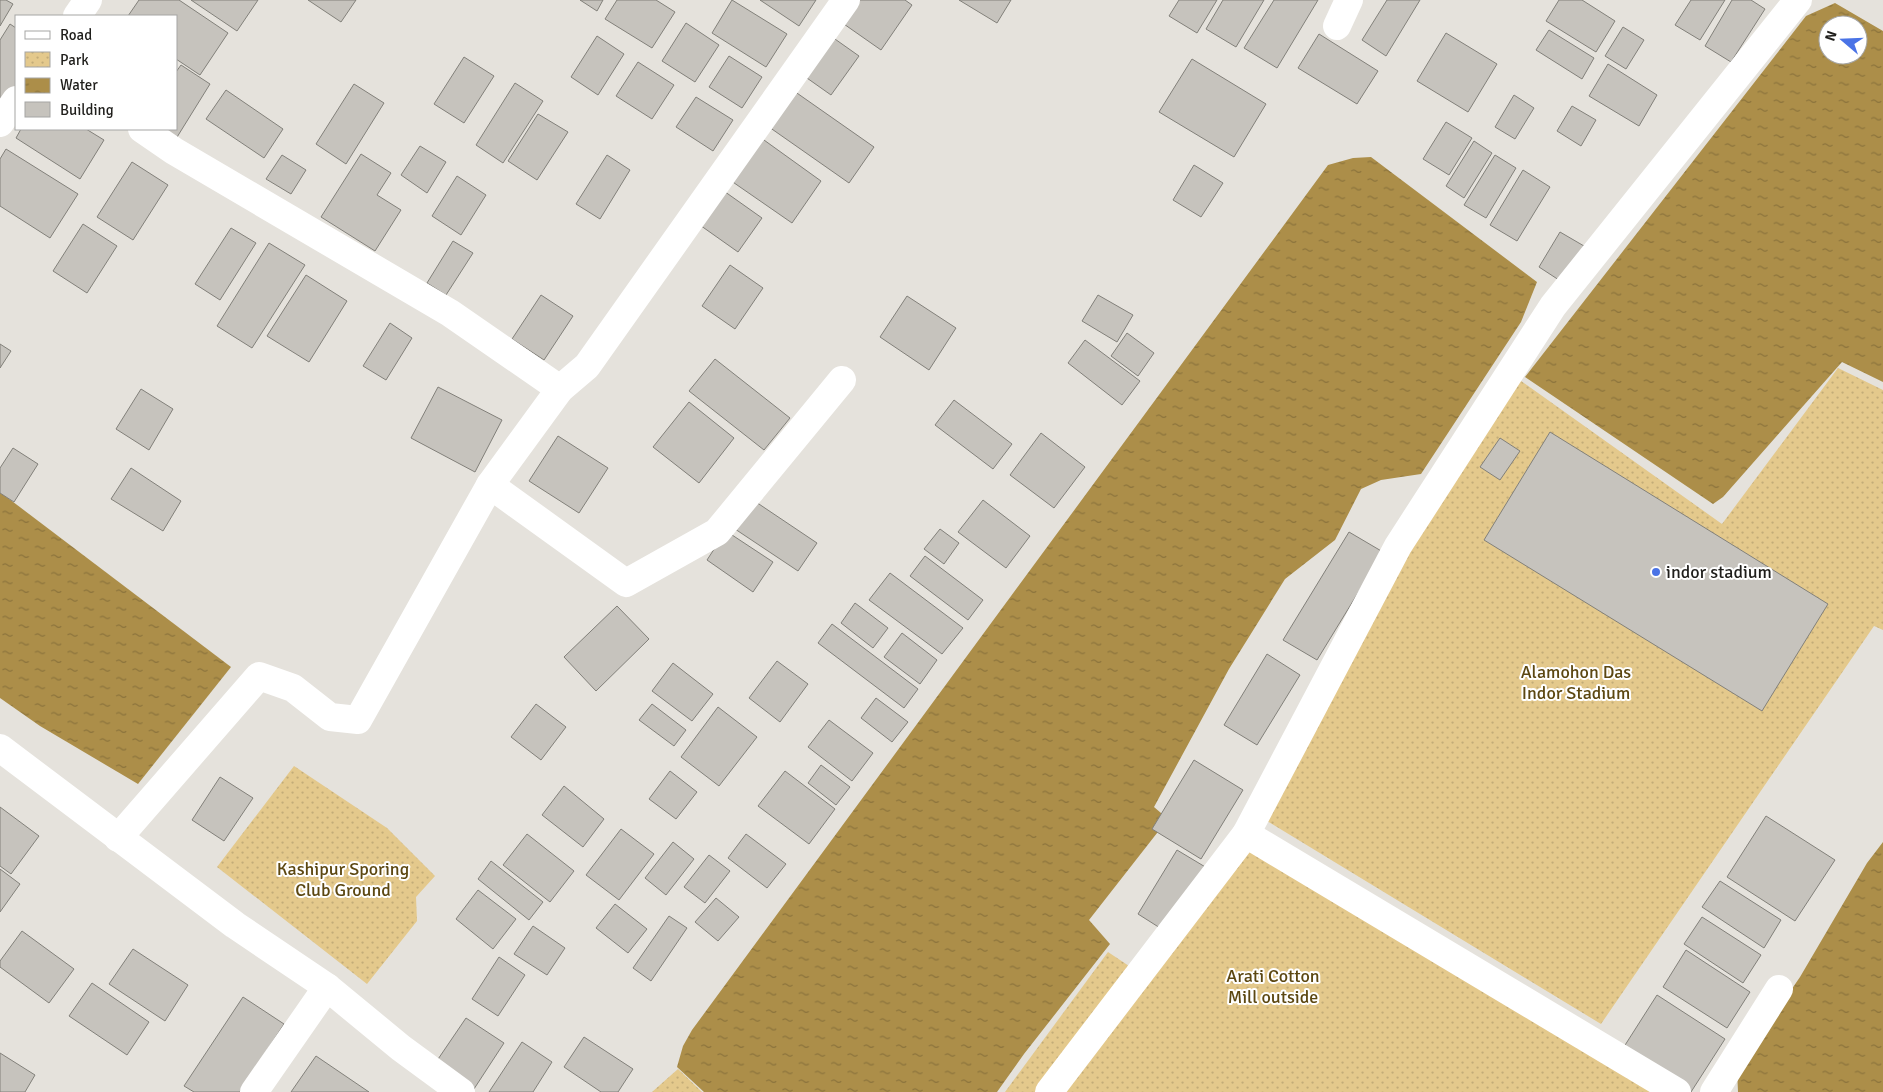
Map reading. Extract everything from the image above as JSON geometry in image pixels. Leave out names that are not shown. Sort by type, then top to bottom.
[{"type":"street","points":[[78,15],[88,0]]},
{"type":"street","points":[[118,838],[259,676],[293,688],[330,717],[358,720],[490,484],[560,388],[587,366],[846,0]]},
{"type":"street","points":[[1337,26],[1349,0]]},
{"type":"street","points":[[1049,1092],[1246,834],[1398,546],[1553,306],[1798,0]]},
{"type":"street","points":[[0,123],[15,101]]},
{"type":"street","points":[[143,130],[174,151],[450,313],[560,388]]},
{"type":"street","points":[[490,484],[626,583],[717,532],[842,380]]},
{"type":"street","points":[[0,748],[234,925],[327,987],[401,1048],[461,1092]]},
{"type":"street","points":[[1246,834],[1676,1092]]},
{"type":"street","points":[[254,1092],[327,987]]},
{"type":"street","points":[[1714,1092],[1779,989]]},
{"type":"green space","name":"Alamohon Das Indor Stadium","points":[[1838,368],[1883,390],[1883,630],[1874,626],[1601,1024],[1262,818],[1430,505],[1514,376],[1722,524]]},
{"type":"green space","name":"Kashipur Sporing Club Ground","points":[[294,766],[387,828],[435,876],[416,897],[417,921],[367,984],[217,867]]},
{"type":"green space","name":"Arati Cotton Mill outside","points":[[1244,846],[1651,1092],[1065,1092]]},
{"type":"green space","points":[[1108,952],[1132,968],[1035,1092],[1005,1092]]},
{"type":"green space","points":[[678,1069],[702,1092],[652,1092]]},
{"type":"water","points":[[1835,3],[1856,15],[1818,15],[1818,65],[1868,65],[1868,22],[1883,31],[1883,382],[1842,362],[1723,497],[1713,504],[1525,377],[1806,16]]},
{"type":"water","points":[[1371,157],[1537,282],[1521,322],[1421,474],[1381,480],[1361,489],[1335,540],[1285,579],[1229,669],[1154,807],[1168,819],[1089,920],[1110,944],[1024,1054],[997,1092],[704,1092],[677,1067],[683,1046],[692,1030],[1328,165],[1353,158]]},
{"type":"water","points":[[0,492],[231,667],[138,784],[40,726],[0,698]]},
{"type":"water","points":[[1883,842],[1883,1092],[1738,1092],[1737,1069],[1800,977],[1867,863]]},
{"type":"building","points":[[0,0],[6,0],[13,4],[0,26]]},
{"type":"building","points":[[139,0],[179,0],[228,33],[200,75],[178,60],[178,15],[129,15]]},
{"type":"building","points":[[191,0],[258,0],[237,31]]},
{"type":"building","points":[[308,0],[356,0],[341,22]]},
{"type":"building","points":[[580,0],[603,0],[597,11]]},
{"type":"building","points":[[617,0],[656,0],[675,12],[652,48],[605,19]]},
{"type":"building","points":[[732,0],[787,34],[766,67],[712,33]]},
{"type":"building","points":[[760,0],[816,0],[799,26]]},
{"type":"building","points":[[857,0],[905,0],[912,5],[881,50],[841,22]]},
{"type":"building","points":[[959,0],[1011,0],[997,23]]},
{"type":"building","points":[[1179,0],[1217,0],[1197,33],[1169,16]]},
{"type":"building","points":[[1223,0],[1264,0],[1236,47],[1206,29]]},
{"type":"building","points":[[1274,0],[1318,0],[1277,68],[1244,48]]},
{"type":"building","points":[[1387,0],[1420,0],[1386,56],[1362,40]]},
{"type":"building","points":[[1559,0],[1582,0],[1615,21],[1596,52],[1546,21]]},
{"type":"building","points":[[1691,0],[1725,0],[1700,40],[1675,25]]},
{"type":"building","points":[[1732,0],[1751,0],[1765,9],[1731,62],[1705,46]]},
{"type":"building","points":[[686,23],[719,45],[695,82],[662,61]]},
{"type":"building","points":[[10,24],[15,27],[15,88],[0,111],[0,40]]},
{"type":"building","points":[[1623,27],[1644,40],[1626,69],[1605,56]]},
{"type":"building","points":[[1549,30],[1594,58],[1582,79],[1536,50]]},
{"type":"building","points":[[825,32],[859,56],[831,95],[797,71]]},
{"type":"building","points":[[1446,33],[1497,64],[1468,112],[1417,81]]},
{"type":"building","points":[[1319,34],[1378,71],[1357,104],[1298,68]]},
{"type":"building","points":[[597,36],[624,54],[598,95],[571,77]]},
{"type":"building","points":[[729,56],[762,77],[742,108],[709,87]]},
{"type":"building","points":[[464,57],[494,76],[464,123],[434,104]]},
{"type":"building","points":[[1192,59],[1266,104],[1234,157],[1159,112]]},
{"type":"building","points":[[638,62],[674,85],[652,119],[616,96]]},
{"type":"building","points":[[1608,64],[1657,95],[1639,126],[1589,96]]},
{"type":"building","points":[[181,65],[210,84],[174,142],[155,130],[178,130],[178,69]]},
{"type":"building","points":[[515,83],[543,101],[503,163],[476,145]]},
{"type":"building","points":[[354,84],[384,103],[346,164],[316,144]]},
{"type":"building","points":[[226,90],[283,129],[264,158],[206,119]]},
{"type":"building","points":[[794,91],[874,147],[849,183],[769,127]]},
{"type":"building","points":[[1514,95],[1534,108],[1515,139],[1495,127]]},
{"type":"building","points":[[696,97],[733,120],[713,151],[676,127]]},
{"type":"building","points":[[1572,106],[1596,120],[1581,146],[1557,131]]},
{"type":"building","points":[[538,114],[568,132],[537,180],[508,161]]},
{"type":"building","points":[[1446,122],[1472,138],[1449,175],[1423,159]]},
{"type":"building","points":[[20,130],[88,130],[104,140],[80,179],[16,138]]},
{"type":"building","points":[[757,135],[821,181],[792,223],[727,178]]},
{"type":"building","points":[[1474,141],[1492,153],[1464,198],[1446,186]]},
{"type":"building","points":[[420,146],[446,162],[427,193],[401,175]]},
{"type":"building","points":[[6,149],[78,194],[50,238],[0,206],[0,159]]},
{"type":"building","points":[[361,154],[391,173],[377,195],[401,210],[375,251],[321,217]]},
{"type":"building","points":[[282,155],[306,170],[291,194],[266,179]]},
{"type":"building","points":[[607,155],[630,170],[600,219],[576,204]]},
{"type":"building","points":[[1495,155],[1516,168],[1486,218],[1464,205]]},
{"type":"building","points":[[132,162],[168,185],[133,240],[97,217]]},
{"type":"building","points":[[1194,165],[1223,183],[1201,217],[1173,200]]},
{"type":"building","points":[[1523,170],[1550,187],[1517,241],[1490,225]]},
{"type":"building","points":[[457,176],[486,195],[461,235],[432,216]]},
{"type":"building","points":[[721,189],[762,218],[738,252],[697,223]]},
{"type":"building","points":[[83,224],[117,246],[87,293],[53,271]]},
{"type":"building","points":[[231,228],[256,243],[220,300],[195,284]]},
{"type":"building","points":[[1560,232],[1584,246],[1562,282],[1539,267]]},
{"type":"building","points":[[453,241],[473,253],[446,295],[427,283]]},
{"type":"building","points":[[269,243],[305,265],[252,348],[217,326]]},
{"type":"building","points":[[730,265],[763,288],[735,329],[702,306]]},
{"type":"building","points":[[306,275],[347,301],[309,362],[267,336]]},
{"type":"building","points":[[541,295],[573,316],[544,360],[512,339]]},
{"type":"building","points":[[1098,295],[1133,315],[1117,342],[1082,321]]},
{"type":"building","points":[[907,296],[956,328],[929,370],[880,337]]},
{"type":"building","points":[[390,323],[412,338],[386,380],[363,366]]},
{"type":"building","points":[[1127,333],[1154,353],[1138,376],[1111,356]]},
{"type":"building","points":[[1085,340],[1140,381],[1122,405],[1068,363]]},
{"type":"building","points":[[0,344],[11,351],[0,368]]},
{"type":"building","points":[[715,359],[790,418],[764,450],[689,391]]},
{"type":"building","points":[[438,387],[502,420],[475,472],[411,438]]},
{"type":"building","points":[[141,389],[173,409],[149,450],[116,429]]},
{"type":"building","points":[[954,400],[1012,444],[993,469],[935,425]]},
{"type":"building","points":[[689,402],[734,438],[699,483],[653,447]]},
{"type":"building","name":"indor stadium","points":[[1550,432],[1828,604],[1762,711],[1484,540]]},
{"type":"building","points":[[1041,433],[1085,467],[1054,508],[1010,475]]},
{"type":"building","points":[[558,436],[608,468],[579,513],[529,481]]},
{"type":"building","points":[[1500,438],[1520,451],[1500,480],[1480,467]]},
{"type":"building","points":[[13,448],[38,464],[14,502],[0,493],[0,468]]},
{"type":"building","points":[[131,468],[181,501],[163,531],[111,499]]},
{"type":"building","points":[[747,496],[817,543],[798,571],[729,525]]},
{"type":"building","points":[[983,500],[1030,536],[1006,568],[958,532]]},
{"type":"building","points":[[940,529],[959,543],[944,564],[924,549]]},
{"type":"building","points":[[726,531],[773,562],[753,592],[707,560]]},
{"type":"building","points":[[1349,532],[1383,552],[1317,660],[1283,640]]},
{"type":"building","points":[[925,556],[983,600],[968,620],[910,576]]},
{"type":"building","points":[[890,573],[963,628],[942,654],[869,600]]},
{"type":"building","points":[[855,603],[888,628],[873,648],[841,623]]},
{"type":"building","points":[[617,606],[649,639],[596,691],[564,657]]},
{"type":"building","points":[[832,624],[918,689],[904,708],[818,643]]},
{"type":"building","points":[[902,633],[937,660],[920,684],[884,657]]},
{"type":"building","points":[[1267,654],[1300,675],[1257,745],[1224,725]]},
{"type":"building","points":[[777,661],[808,684],[780,722],[749,698]]},
{"type":"building","points":[[673,663],[713,694],[692,721],[652,691]]},
{"type":"building","points":[[876,698],[908,722],[892,742],[861,718]]},
{"type":"building","points":[[536,704],[566,727],[541,760],[511,737]]},
{"type":"building","points":[[652,704],[686,730],[674,746],[639,720]]},
{"type":"building","points":[[718,707],[757,737],[719,786],[681,757]]},
{"type":"building","points":[[829,720],[873,753],[852,781],[808,747]]},
{"type":"building","points":[[1194,760],[1243,790],[1201,859],[1152,829]]},
{"type":"building","points":[[821,765],[850,787],[836,805],[808,783]]},
{"type":"building","points":[[670,771],[697,792],[676,819],[649,799]]},
{"type":"building","points":[[785,771],[835,809],[809,844],[758,806]]},
{"type":"building","points":[[220,777],[253,798],[224,841],[192,820]]},
{"type":"building","points":[[564,786],[604,819],[583,847],[542,815]]},
{"type":"building","points":[[0,807],[39,836],[11,874],[0,866]]},
{"type":"building","points":[[1766,816],[1835,860],[1795,921],[1727,877]]},
{"type":"building","points":[[621,829],[654,854],[619,900],[586,875]]},
{"type":"building","points":[[527,834],[574,871],[550,902],[503,865]]},
{"type":"building","points":[[746,834],[786,864],[767,888],[728,858]]},
{"type":"building","points":[[673,842],[694,859],[666,895],[645,878]]},
{"type":"building","points":[[1177,850],[1207,868],[1168,933],[1138,914]]},
{"type":"building","points":[[709,855],[730,871],[705,903],[684,887]]},
{"type":"building","points":[[491,861],[543,902],[529,920],[478,879]]},
{"type":"building","points":[[0,869],[20,884],[0,912]]},
{"type":"building","points":[[1720,881],[1781,920],[1764,948],[1702,907]]},
{"type":"building","points":[[478,890],[516,919],[493,949],[456,919]]},
{"type":"building","points":[[716,898],[739,917],[718,941],[695,922]]},
{"type":"building","points":[[615,904],[647,929],[628,953],[596,928]]},
{"type":"building","points":[[669,916],[687,928],[651,981],[633,968]]},
{"type":"building","points":[[1702,917],[1761,955],[1743,983],[1684,944]]},
{"type":"building","points":[[533,926],[565,948],[547,975],[514,954]]},
{"type":"building","points":[[22,931],[74,969],[49,1003],[0,967],[0,961]]},
{"type":"building","points":[[133,949],[188,985],[165,1021],[109,984]]},
{"type":"building","points":[[1686,950],[1750,992],[1727,1028],[1663,987]]},
{"type":"building","points":[[499,957],[525,975],[498,1016],[472,999]]},
{"type":"building","points":[[92,983],[149,1022],[127,1055],[69,1016]]},
{"type":"building","points":[[1657,995],[1725,1039],[1691,1092],[1681,1092],[1620,1053]]},
{"type":"building","points":[[243,997],[284,1024],[240,1092],[194,1092],[184,1086]]},
{"type":"building","points":[[466,1018],[504,1043],[472,1092],[432,1068]]},
{"type":"building","points":[[584,1037],[633,1069],[618,1092],[601,1092],[564,1067]]},
{"type":"building","points":[[522,1042],[552,1062],[533,1092],[489,1092]]},
{"type":"building","points":[[0,1053],[35,1075],[25,1092],[0,1092]]},
{"type":"building","points":[[316,1056],[369,1092],[291,1092]]},
{"type":"place","name":"indor stadium","points":[[1656,572]]}]
